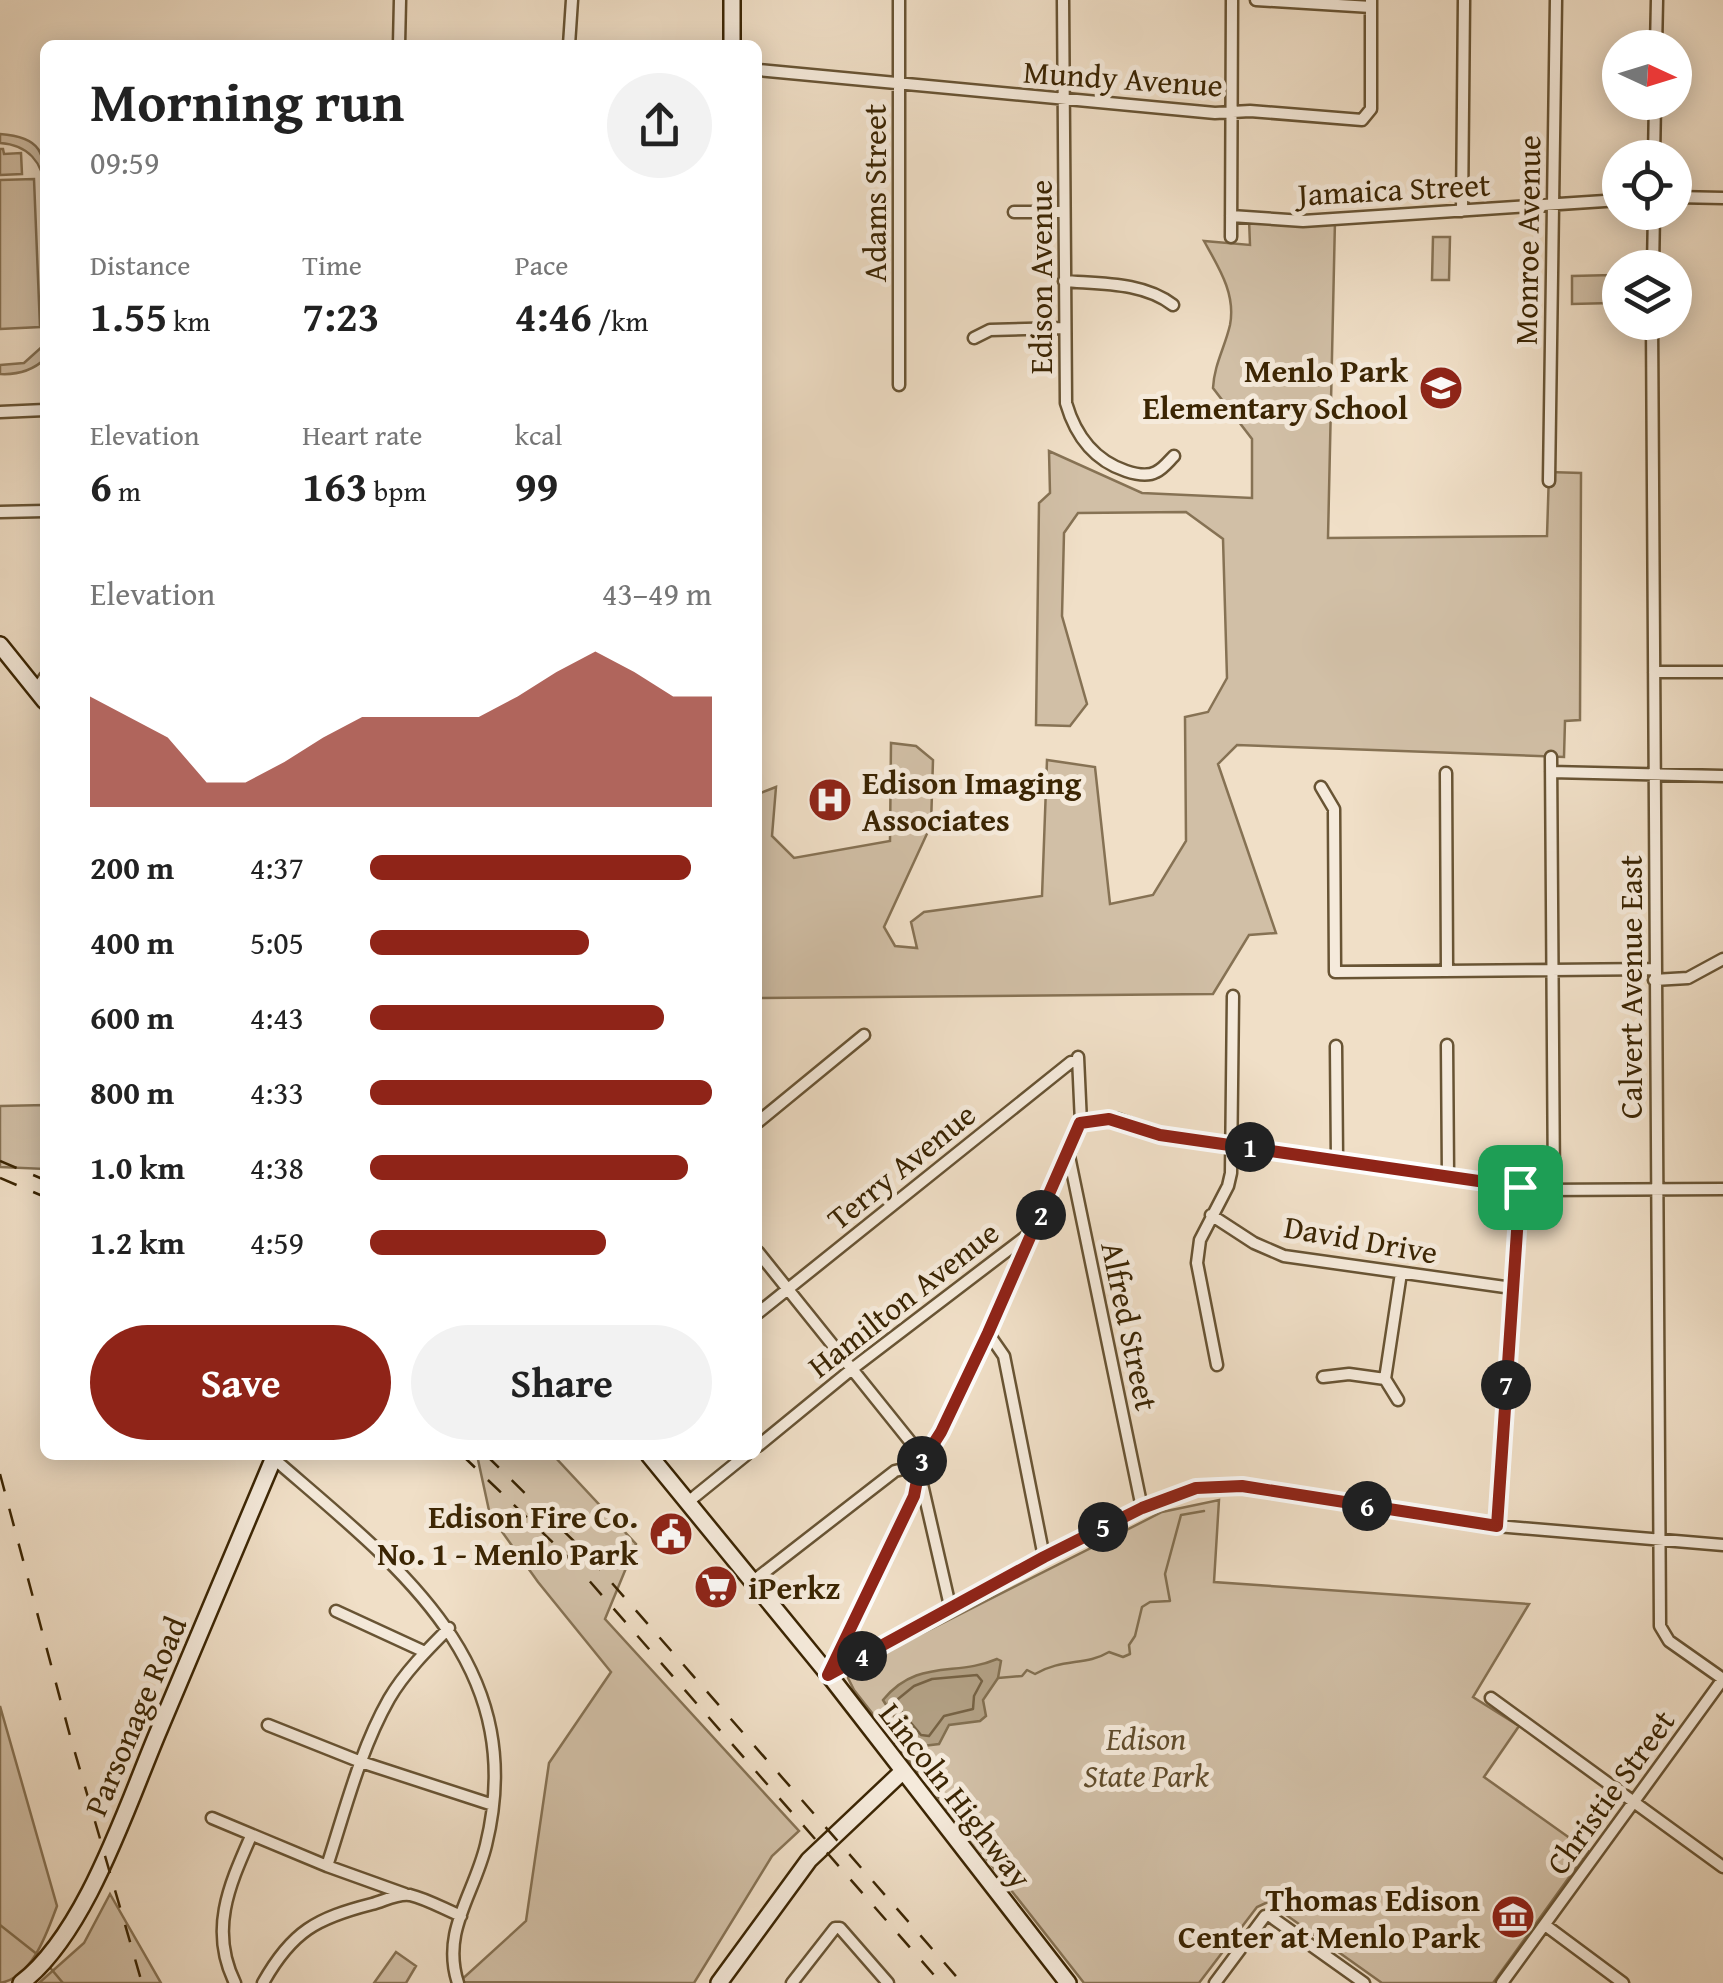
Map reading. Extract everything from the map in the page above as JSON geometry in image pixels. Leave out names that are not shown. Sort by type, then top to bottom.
[{"type":"street","points":[[399,40],[400,0]]},
{"type":"street","points":[[569,40],[572,0]]},
{"type":"street","points":[[732,0],[732,40]]},
{"type":"street","name":"Adams Street","points":[[898,0],[899,385]]},
{"type":"street","name":"Edison Avenue","points":[[1063,0],[1066,403],[1084,443],[1110,465],[1150,475],[1160,471],[1174,456]]},
{"type":"street","points":[[1231,237],[1232,0]]},
{"type":"street","points":[[1256,0],[1371,3]]},
{"type":"street","points":[[1462,211],[1464,0]]},
{"type":"street","name":"Monroe Avenue","points":[[1549,481],[1556,0]]},
{"type":"street","points":[[1656,30],[1657,0]]},
{"type":"street","name":"Mundy Avenue","points":[[762,70],[1063,100],[1365,119],[1371,109],[1371,3]]},
{"type":"street","points":[[1692,198],[1723,198]]},
{"type":"street","name":"Jamaica Street","points":[[1231,216],[1303,222],[1602,201]]},
{"type":"street","points":[[1014,212],[1064,212]]},
{"type":"street","points":[[1064,280],[1143,289],[1173,305]]},
{"type":"street","points":[[974,338],[990,330],[1064,328]]},
{"type":"street","name":"Calvert Avenue East","points":[[1652,340],[1660,1626],[1664,1636],[1723,1679]]},
{"type":"street","points":[[0,412],[40,410]]},
{"type":"street","points":[[0,512],[40,510]]},
{"type":"street","points":[[0,645],[40,688]]},
{"type":"street","points":[[1654,672],[1723,672]]},
{"type":"street","points":[[1551,756],[1554,1191]]},
{"type":"street","points":[[1552,772],[1723,776]]},
{"type":"street","points":[[1446,773],[1447,970]]},
{"type":"street","points":[[1321,787],[1334,810],[1335,972],[1553,970],[1688,978],[1723,959]]},
{"type":"street","points":[[1217,1365],[1198,1263],[1200,1240],[1228,1186],[1233,1145],[1233,996]]},
{"type":"street","points":[[762,1119],[864,1034]]},
{"type":"street","points":[[1447,1045],[1448,1176]]},
{"type":"street","points":[[1336,1046],[1337,1160]]},
{"type":"street","name":"Terry Avenue","points":[[762,1310],[1070,1062],[1078,1060],[1080,1123]]},
{"type":"street","points":[[828,1675],[914,1496],[920,1465],[941,1432],[988,1333],[1080,1123],[1118,1119],[1160,1135],[1554,1191],[1723,1190]]},
{"type":"street","name":"Alfred Street","points":[[1069,1154],[1142,1508]]},
{"type":"street","points":[[1497,1526],[1520,1187]]},
{"type":"street","name":"David Drive","points":[[1211,1216],[1254,1243],[1284,1256],[1512,1288]]},
{"type":"street","name":"Hamilton Avenue","points":[[762,1443],[1032,1231]]},
{"type":"street","points":[[762,1257],[913,1444],[950,1606]]},
{"type":"street","points":[[1398,1400],[1386,1379],[1401,1274]]},
{"type":"street","points":[[988,1333],[1004,1356],[1044,1557]]},
{"type":"street","points":[[1323,1377],[1350,1374],[1386,1379]]},
{"type":"street","name":"Parsonage Road","points":[[21,1983],[44,1962],[68,1928],[104,1859],[272,1460]]},
{"type":"street","points":[[278,1460],[416,1587],[449,1628],[487,1713],[494,1767],[493,1805],[485,1850],[452,1942],[458,1983]]},
{"type":"street","name":"Lincoln Highway","points":[[653,1460],[828,1675],[1068,1983]]},
{"type":"street","points":[[688,1502],[740,1460]]},
{"type":"street","points":[[752,1582],[895,1471],[920,1465]]},
{"type":"street","points":[[828,1675],[1044,1557],[1142,1508],[1196,1488],[1226,1485],[1497,1526],[1723,1544]]},
{"type":"street","points":[[336,1611],[424,1652]]},
{"type":"street","points":[[326,1866],[362,1762],[390,1698],[424,1652],[449,1628]]},
{"type":"street","name":"Christie Street","points":[[1502,1983],[1723,1679]]},
{"type":"street","points":[[1490,1698],[1723,1867]]},
{"type":"street","points":[[268,1725],[362,1762],[493,1805]]},
{"type":"street","points":[[719,1983],[802,1869],[902,1772]]},
{"type":"street","points":[[212,1818],[461,1916]]},
{"type":"street","points":[[235,1983],[225,1961],[222,1914],[228,1888],[251,1836]]},
{"type":"street","points":[[263,1983],[275,1961],[316,1923],[342,1910],[406,1894]]},
{"type":"street","points":[[1215,1983],[1255,1926],[1270,1916],[1364,1983]]},
{"type":"street","points":[[1544,1926],[1623,1983]]},
{"type":"street","points":[[792,1983],[835,1928],[840,1928],[888,1983]]},
{"type":"green space","points":[[0,134],[33,143],[40,153],[40,169],[26,151],[0,143]]},
{"type":"green space","points":[[0,149],[4,154],[21,153],[22,174],[0,175]]},
{"type":"green space","points":[[34,179],[40,327],[0,329],[0,180]]},
{"type":"green space","points":[[1249,219],[1335,220],[1328,538],[1547,536],[1549,472],[1581,473],[1580,720],[1565,721],[1564,757],[1237,745],[1218,764],[1276,933],[1249,935],[1213,994],[762,998],[762,792],[776,787],[772,836],[794,858],[890,841],[891,743],[916,746],[933,760],[931,825],[884,927],[895,946],[917,948],[911,922],[924,912],[1042,896],[1047,760],[1095,767],[1110,904],[1153,895],[1186,841],[1185,717],[1208,712],[1227,678],[1223,539],[1186,512],[1078,513],[1064,533],[1062,616],[1087,704],[1070,726],[1036,725],[1039,503],[1050,493],[1049,451],[1142,493],[1252,498],[1252,439],[1213,388],[1230,325],[1231,303],[1204,241],[1250,245]]},
{"type":"green space","points":[[1433,237],[1450,237],[1449,280],[1432,280]]},
{"type":"green space","points":[[1602,275],[1602,303],[1572,304],[1572,276]]},
{"type":"green space","points":[[40,349],[40,363],[35,367],[0,374],[0,365],[24,363]]},
{"type":"green space","points":[[40,1105],[40,1169],[0,1167],[0,1106]]},
{"type":"green space","points":[[478,1460],[558,1460],[636,1544],[605,1619],[799,1831],[772,1856],[694,1983],[459,1982],[526,1921],[549,1763],[611,1672],[490,1515]]},
{"type":"green space","name":"Edison State Park","points":[[1219,1500],[1214,1582],[1529,1604],[1473,1697],[1519,1726],[1484,1777],[1588,1851],[1493,1983],[1382,1983],[1268,1902],[1257,1907],[1199,1983],[1084,1983],[848,1678],[852,1669],[1162,1512]]},
{"type":"green space","points":[[0,1706],[57,1906],[29,1964],[21,1973],[0,1983]]},
{"type":"green space","points":[[110,1894],[161,1983],[39,1983],[84,1943]]},
{"type":"green space","points":[[396,1952],[416,1966],[406,1983],[374,1983]]},
{"type":"water","points":[[1001,1661],[998,1678],[983,1700],[986,1716],[980,1721],[949,1725],[939,1744],[915,1747],[883,1700],[909,1678]]},
{"type":"waterway","points":[[998,1678],[1022,1676],[1027,1670],[1035,1674],[1109,1652],[1123,1657],[1130,1654],[1129,1645],[1142,1607],[1150,1602],[1170,1601],[1165,1574],[1181,1515],[1204,1511]]},
{"type":"waterway","points":[[0,1925],[38,1955]]},
{"type":"waterway","points":[[47,1964],[63,1983]]},
{"type":"railway","points":[[0,1161],[40,1178]]},
{"type":"railway","points":[[0,1178],[40,1195]]},
{"type":"railway","points":[[467,1460],[572,1561],[941,1983]]},
{"type":"railway","points":[[491,1460],[583,1550],[962,1983]]},
{"type":"railway","points":[[0,1474],[142,1983]]},
{"type":"place","name":"Menlo Park Elementary School","points":[[1441,388]]},
{"type":"place","name":"Edison Imaging Associates","points":[[830,800]]},
{"type":"place","name":"Edison Fire Co. No. 1 - Menlo Park","points":[[671,1534]]},
{"type":"place","name":"iPerkz","points":[[716,1587]]},
{"type":"place","name":"Thomas Edison Center at Menlo Park","points":[[1513,1917]]},
{"type":"route","points":[[1118,1119],[1160,1135],[1520,1187],[1497,1526],[1242,1486],[1196,1488],[1142,1508],[1044,1557],[828,1675],[914,1496],[920,1465],[941,1432],[988,1333],[1080,1123],[1118,1119]]}]
